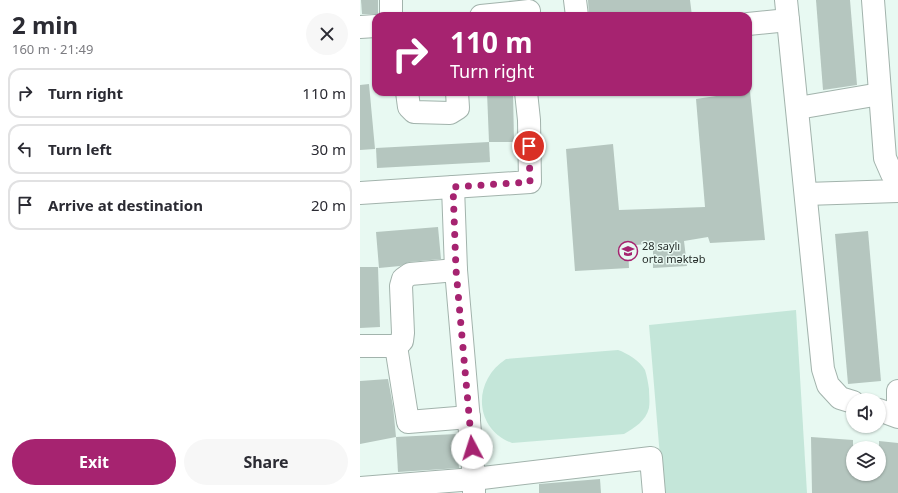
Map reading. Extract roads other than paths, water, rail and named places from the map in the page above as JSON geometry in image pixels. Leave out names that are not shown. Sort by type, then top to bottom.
[{"type":"lane","points":[[390,12],[391,0]]},
{"type":"lane","points":[[576,0],[577,12]]},
{"type":"lane","points":[[873,0],[885,158],[892,174],[898,179]]},
{"type":"lane","points":[[508,12],[528,9]]},
{"type":"lane","points":[[752,23],[787,10],[823,369],[828,384],[840,398],[846,400]]},
{"type":"lane","points":[[360,27],[372,26]]},
{"type":"lane","points":[[798,108],[880,94]]},
{"type":"lane","points":[[408,96],[409,107],[414,112],[450,114],[458,108],[457,96]]},
{"type":"lane","points":[[360,193],[530,182],[529,120],[526,96]]},
{"type":"lane","points":[[453,187],[456,270],[474,486]]},
{"type":"lane","points":[[806,194],[898,191]]},
{"type":"lane","points":[[360,346],[396,346],[402,341],[401,286],[403,279],[410,274],[456,270]]},
{"type":"lane","points":[[396,346],[408,422],[469,417]]},
{"type":"lane","points":[[898,391],[898,406]]},
{"type":"lane","points":[[886,412],[898,416]]},
{"type":"lane","points":[[360,488],[392,489],[474,486],[651,458],[654,493]]},
{"type":"place","name":"28 saylı orta məktəb","points":[[628,251]]}]
